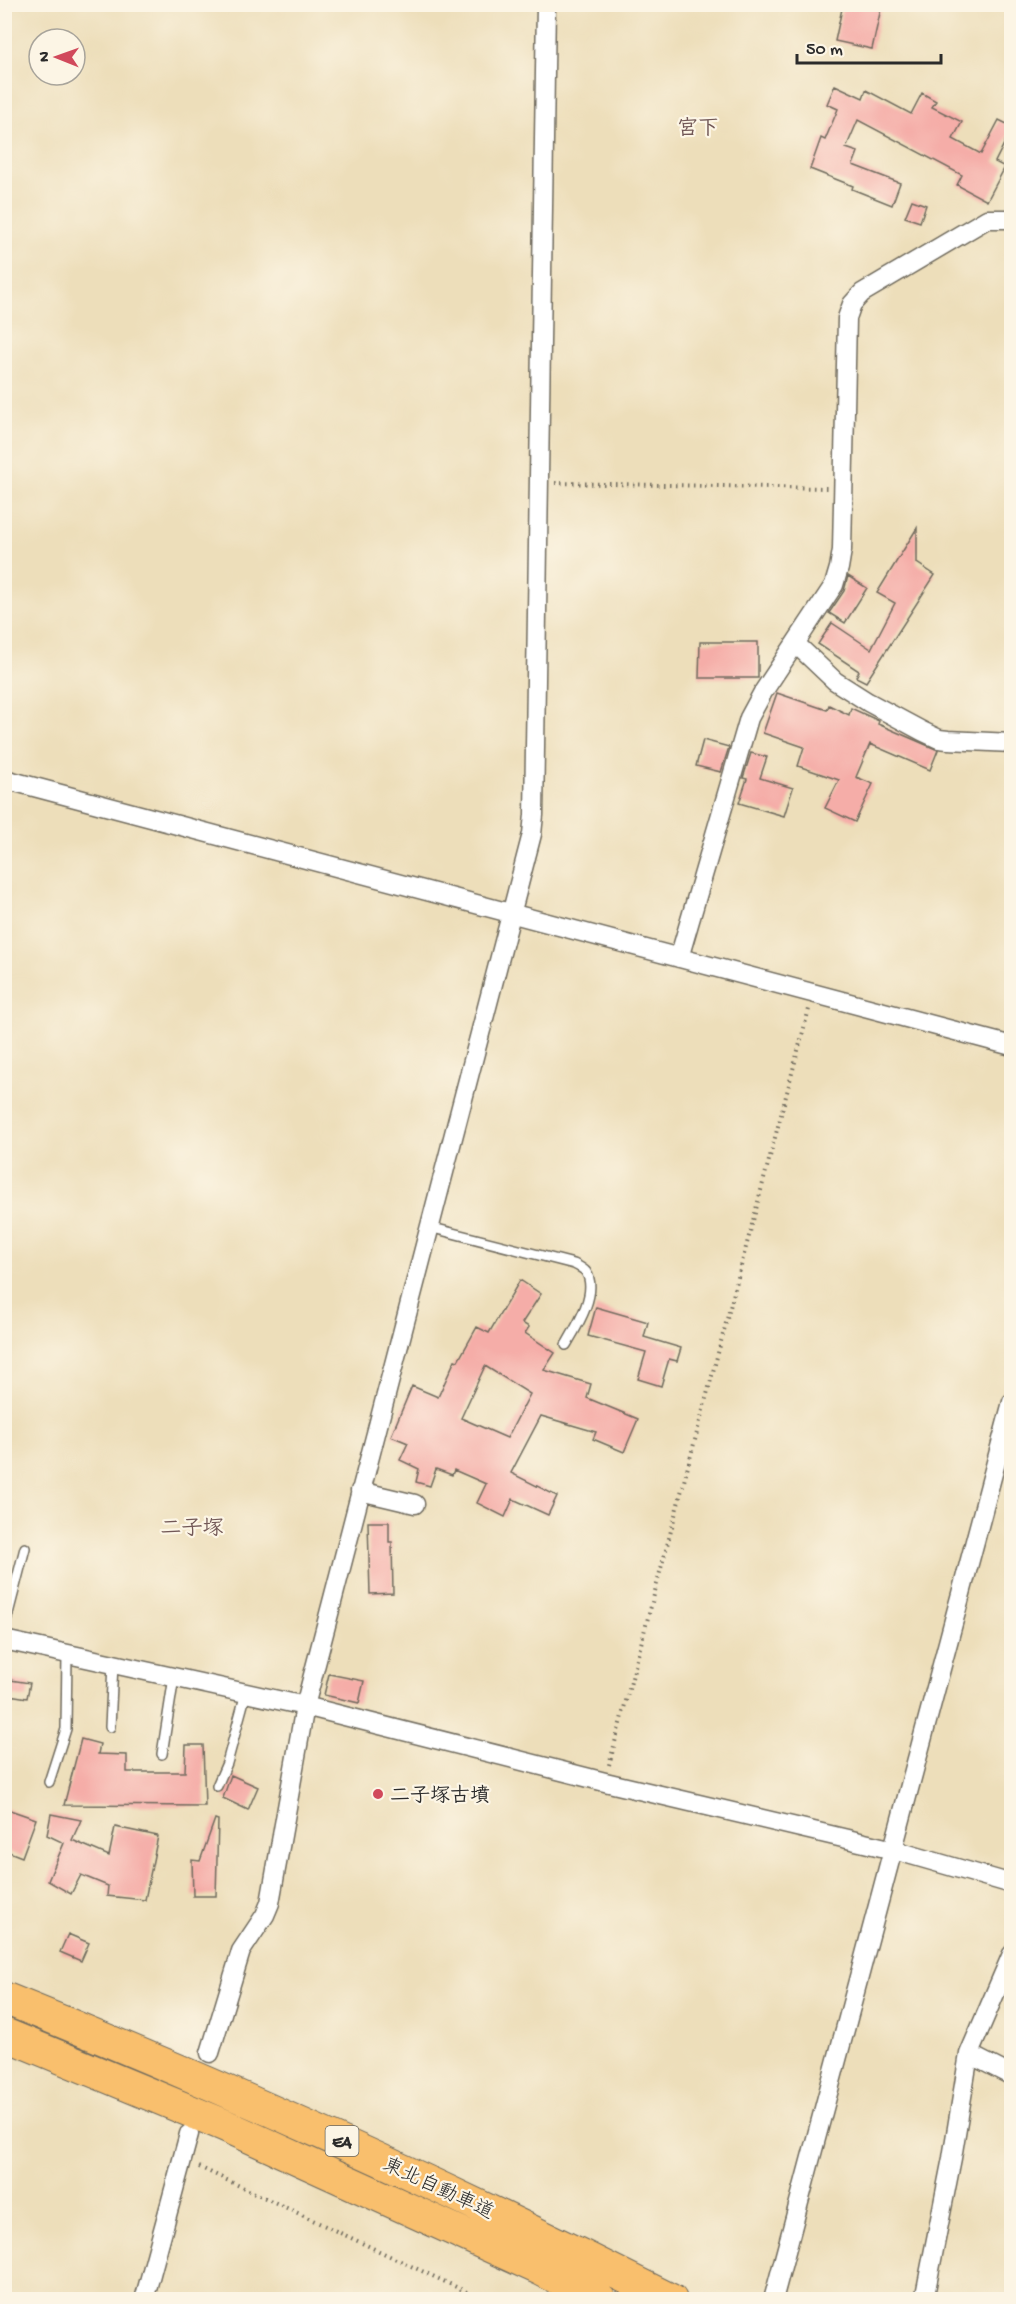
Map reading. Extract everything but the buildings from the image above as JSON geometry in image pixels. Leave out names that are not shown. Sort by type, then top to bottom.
[{"type":"highway","name":"東北自動車道","points":[[4,1998],[344,2142],[551,2239],[671,2300]]},
{"type":"highway","name":"東北自動車道","points":[[4,2034],[235,2130],[540,2269],[600,2300]]},
{"type":"street","points":[[210,2053],[242,1951],[270,1903],[305,1706],[532,834],[546,4]]},
{"type":"street","points":[[679,958],[748,718],[837,578],[842,550],[847,318],[852,304],[862,293],[987,219],[1011,219]]},
{"type":"street","points":[[796,644],[835,681],[868,702],[939,739],[1011,743]]},
{"type":"street","points":[[4,779],[1011,1046]]},
{"type":"street","points":[[775,2299],[1011,1402]]},
{"type":"street","points":[[360,1491],[415,1504]]},
{"type":"street","points":[[4,1640],[305,1706],[604,1782],[894,1850],[1011,1884]]},
{"type":"street","points":[[924,2300],[952,2158],[969,2054],[1011,1954]]},
{"type":"street","points":[[969,2054],[1011,2076]]},
{"type":"street","points":[[144,2300],[189,2134]]},
{"type":"lane","points":[[429,1227],[574,1264],[585,1271],[589,1280],[589,1291],[585,1311],[566,1345]]},
{"type":"lane","points":[[4,1629],[25,1548]]},
{"type":"lane","points":[[49,1782],[66,1729],[67,1654]]},
{"type":"lane","points":[[110,1727],[113,1665]]},
{"type":"lane","points":[[162,1754],[174,1677]]},
{"type":"lane","points":[[217,1786],[227,1763],[246,1693]]},
{"type":"path","points":[[539,483],[843,489]]},
{"type":"path","points":[[604,1782],[813,994]]},
{"type":"path","points":[[182,2159],[484,2300]]},
{"type":"place","name":"二子塚古墳","points":[[378,1794]]},
{"type":"district","name":"宮下","points":[[698,127]]},
{"type":"district","name":"二子塚","points":[[192,1527]]}]
